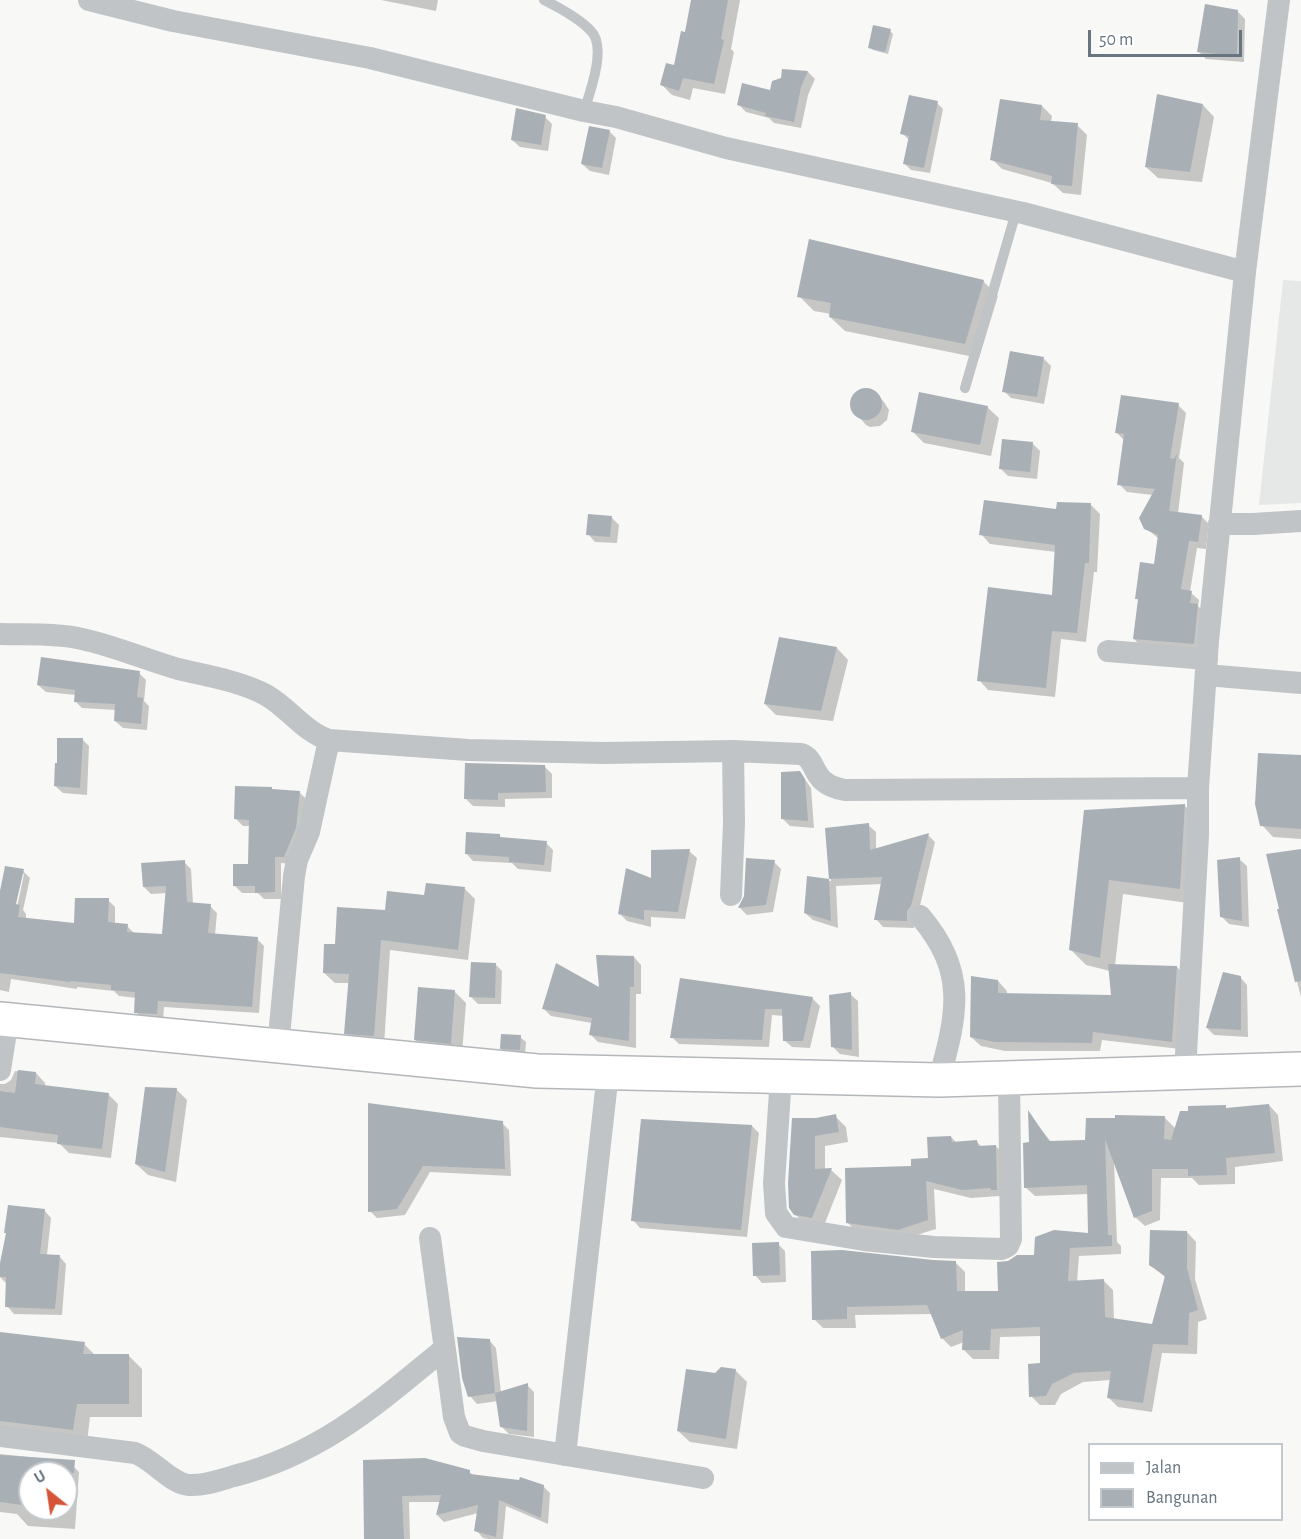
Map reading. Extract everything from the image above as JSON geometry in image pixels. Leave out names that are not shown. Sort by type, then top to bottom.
[{"type":"highway","points":[[4,1019],[537,1071],[939,1080],[1301,1069]]},
{"type":"street","points":[[89,0],[173,21],[369,58],[616,117],[726,148],[1016,212],[1245,272]]},
{"type":"street","points":[[1185,1072],[1198,836],[1198,788],[1215,672],[1223,524],[1245,272],[1279,0]]},
{"type":"street","points":[[1223,524],[1301,521]]},
{"type":"street","points":[[0,634],[83,639],[236,684],[265,695],[288,710],[311,731],[329,740],[468,750],[604,753],[733,751],[805,755],[823,782],[844,790],[1198,788]]},
{"type":"street","points":[[1107,651],[1215,672],[1301,683]]},
{"type":"street","points":[[278,1047],[294,876],[297,860],[309,832],[329,740]]},
{"type":"street","points":[[730,896],[734,823],[733,751]]},
{"type":"street","points":[[920,916],[941,944],[949,962],[953,982],[955,1005],[953,1028],[939,1080]]},
{"type":"street","points":[[0,1070],[4,1019]]},
{"type":"street","points":[[565,1455],[608,1073]]},
{"type":"street","points":[[781,1076],[774,1183],[776,1213],[786,1227],[864,1240],[934,1247],[1002,1249],[1008,1246],[1011,1239],[1009,1079]]},
{"type":"street","points":[[430,1238],[454,1417],[460,1433],[483,1441],[704,1478]]},
{"type":"street","points":[[0,1436],[135,1453],[152,1462],[180,1483],[196,1485],[262,1469],[311,1448],[367,1412],[444,1349]]},
{"type":"lane","points":[[544,0],[563,10],[592,32],[597,44],[598,54],[594,79],[584,111]]},
{"type":"lane","points":[[965,388],[1016,212]]},
{"type":"shaded area","points":[[1283,280],[1301,281],[1301,503],[1259,505]]},
{"type":"building","points":[[691,0],[728,0],[721,39],[724,40],[714,84],[683,78],[679,91],[660,85],[666,63],[674,65],[681,31],[685,32]]},
{"type":"building","points":[[1205,4],[1238,10],[1237,56],[1197,52]]},
{"type":"building","points":[[873,25],[891,29],[885,52],[868,48]]},
{"type":"building","points":[[782,69],[808,71],[801,87],[794,122],[765,116],[766,113],[737,105],[742,83],[770,90],[772,81],[781,78]]},
{"type":"building","points":[[1157,94],[1203,104],[1190,172],[1145,167]]},
{"type":"building","points":[[909,95],[938,101],[924,168],[903,164],[909,136],[900,134]]},
{"type":"building","points":[[1000,99],[1042,105],[1040,120],[1078,123],[1072,186],[1051,184],[1052,176],[990,160]]},
{"type":"building","points":[[516,108],[546,115],[541,145],[511,140]]},
{"type":"building","points":[[589,126],[610,130],[602,168],[581,164]]},
{"type":"building","points":[[809,239],[984,280],[965,344],[829,317],[831,303],[797,297]]},
{"type":"building","points":[[1010,351],[1044,357],[1037,397],[1002,392]]},
{"type":"building","points":[[866,388],[877,393],[882,404],[877,415],[866,420],[855,415],[850,404],[855,393]]},
{"type":"building","points":[[919,392],[988,406],[980,445],[911,432]]},
{"type":"building","points":[[1121,395],[1179,403],[1170,458],[1174,459],[1177,454],[1169,511],[1202,515],[1198,542],[1189,541],[1181,589],[1192,591],[1190,603],[1198,604],[1194,644],[1133,639],[1140,562],[1154,564],[1158,535],[1144,529],[1139,518],[1155,489],[1117,485],[1124,434],[1115,433]]},
{"type":"building","points":[[1002,439],[1033,442],[1030,472],[999,469]]},
{"type":"building","points":[[984,500],[1056,509],[1057,502],[1091,503],[1089,563],[1085,563],[1077,633],[1052,631],[1046,688],[977,681],[988,587],[1052,595],[1055,545],[979,535]]},
{"type":"building","points":[[588,514],[612,516],[610,537],[586,535]]},
{"type":"building","points":[[779,637],[837,647],[821,711],[764,704]]},
{"type":"building","points":[[41,657],[140,671],[137,697],[143,698],[141,724],[114,721],[115,704],[74,702],[75,690],[37,685]]},
{"type":"building","points":[[57,738],[83,738],[80,788],[54,786]]},
{"type":"building","points":[[1258,753],[1301,755],[1301,829],[1260,826],[1255,804]]},
{"type":"building","points":[[465,763],[545,765],[546,792],[498,793],[498,800],[464,799]]},
{"type":"building","points":[[800,771],[805,779],[808,821],[781,819],[781,772]]},
{"type":"building","points":[[235,786],[272,787],[272,789],[300,791],[296,828],[284,857],[275,857],[275,892],[255,893],[255,886],[233,886],[233,864],[248,864],[249,820],[234,819]]},
{"type":"building","points":[[1185,804],[1180,889],[1109,880],[1100,958],[1069,950],[1084,810]]},
{"type":"building","points":[[869,823],[870,850],[929,833],[911,906],[907,911],[907,921],[874,920],[882,877],[829,879],[825,828]]},
{"type":"building","points":[[466,832],[547,841],[544,865],[509,862],[509,857],[465,854]]},
{"type":"building","points":[[690,849],[678,912],[644,910],[644,920],[618,914],[626,868],[651,878],[651,850]]},
{"type":"building","points":[[1301,849],[1301,981],[1295,982],[1266,854]]},
{"type":"building","points":[[1240,857],[1242,921],[1220,917],[1217,860]]},
{"type":"building","points":[[746,858],[775,860],[766,905],[738,908],[744,896]]},
{"type":"building","points":[[185,860],[187,902],[211,904],[208,933],[258,937],[252,1007],[158,1001],[157,1014],[134,1013],[135,992],[111,990],[111,985],[0,973],[0,891],[5,866],[24,869],[16,904],[20,905],[18,917],[74,923],[75,898],[109,898],[108,922],[128,924],[127,932],[162,934],[166,886],[143,887],[141,863]]},
{"type":"building","points":[[807,876],[829,879],[831,921],[804,913]]},
{"type":"building","points":[[426,883],[465,887],[458,950],[381,940],[374,1036],[344,1034],[349,974],[323,973],[324,944],[335,944],[337,907],[385,910],[387,891],[424,895]]},
{"type":"building","points":[[596,955],[634,956],[634,987],[630,987],[629,1041],[589,1035],[592,1018],[542,1009],[556,963],[599,987]]},
{"type":"building","points":[[471,962],[496,963],[495,998],[469,997]]},
{"type":"building","points":[[1108,964],[1177,966],[1172,1042],[1093,1032],[1092,1043],[995,1042],[970,1037],[971,976],[998,980],[998,993],[1111,995]]},
{"type":"building","points":[[1223,972],[1241,976],[1241,1030],[1206,1028]]},
{"type":"building","points":[[680,978],[813,997],[803,1041],[783,1041],[782,1009],[765,1009],[762,1040],[670,1038]]},
{"type":"building","points":[[418,987],[455,990],[451,1044],[414,1040]]},
{"type":"building","points":[[851,992],[852,1050],[831,1047],[829,995]]},
{"type":"building","points":[[501,1034],[521,1035],[520,1050],[500,1049]]},
{"type":"building","points":[[18,1070],[36,1072],[35,1084],[109,1093],[102,1149],[57,1144],[58,1135],[0,1127],[0,1091],[15,1093]]},
{"type":"building","points":[[145,1087],[177,1088],[165,1172],[135,1164]]},
{"type":"building","points":[[368,1103],[503,1121],[505,1169],[423,1166],[397,1209],[368,1212]]},
{"type":"building","points":[[1269,1104],[1275,1153],[1226,1158],[1227,1175],[1188,1176],[1188,1169],[1152,1169],[1152,1211],[1134,1218],[1105,1139],[1108,1235],[1112,1235],[1112,1246],[1070,1248],[1068,1281],[1104,1279],[1105,1317],[1152,1324],[1165,1276],[1149,1265],[1150,1230],[1187,1231],[1187,1268],[1198,1310],[1189,1313],[1188,1345],[1153,1344],[1143,1403],[1107,1398],[1111,1371],[1074,1373],[1052,1384],[1046,1396],[1029,1397],[1028,1364],[1040,1363],[1040,1327],[991,1329],[990,1350],[962,1350],[963,1330],[941,1339],[927,1305],[847,1307],[847,1319],[812,1320],[811,1251],[842,1250],[956,1261],[957,1291],[998,1291],[997,1262],[1008,1261],[1017,1255],[1034,1255],[1035,1237],[1054,1230],[1088,1233],[1087,1185],[1024,1188],[1023,1143],[1029,1142],[1028,1110],[1049,1141],[1085,1140],[1086,1118],[1115,1118],[1115,1115],[1165,1116],[1164,1139],[1171,1140],[1180,1111],[1188,1111],[1188,1106],[1226,1105],[1226,1108]]},
{"type":"building","points":[[836,1114],[839,1132],[815,1136],[815,1169],[832,1168],[812,1218],[794,1215],[789,1208],[788,1183],[792,1118],[816,1118]]},
{"type":"building","points":[[641,1119],[752,1125],[741,1230],[631,1221]]},
{"type":"building","points":[[951,1136],[952,1142],[977,1140],[978,1146],[996,1145],[997,1190],[990,1188],[962,1190],[926,1181],[928,1220],[898,1230],[846,1223],[845,1168],[911,1166],[911,1159],[928,1158],[927,1137]]},
{"type":"building","points":[[8,1205],[45,1209],[40,1254],[60,1255],[55,1309],[5,1307],[6,1277],[0,1277],[0,1263],[6,1233],[4,1233]]},
{"type":"building","points":[[779,1242],[780,1275],[753,1276],[752,1243]]},
{"type":"building","points":[[0,1332],[85,1342],[83,1354],[129,1354],[129,1404],[77,1404],[73,1430],[0,1421]]},
{"type":"building","points":[[457,1337],[490,1339],[495,1393],[468,1397],[462,1378]]},
{"type":"building","points":[[721,1367],[736,1369],[726,1439],[677,1431],[686,1369],[715,1373]]},
{"type":"building","points":[[528,1383],[527,1431],[500,1427],[495,1393]]},
{"type":"building","points":[[0,1455],[75,1460],[18,1461],[18,1504],[0,1502]]},
{"type":"building","points":[[425,1458],[470,1470],[470,1474],[519,1480],[520,1477],[544,1485],[541,1518],[499,1500],[496,1537],[474,1531],[478,1505],[436,1515],[441,1495],[402,1496],[404,1539],[364,1539],[363,1460]]}]
